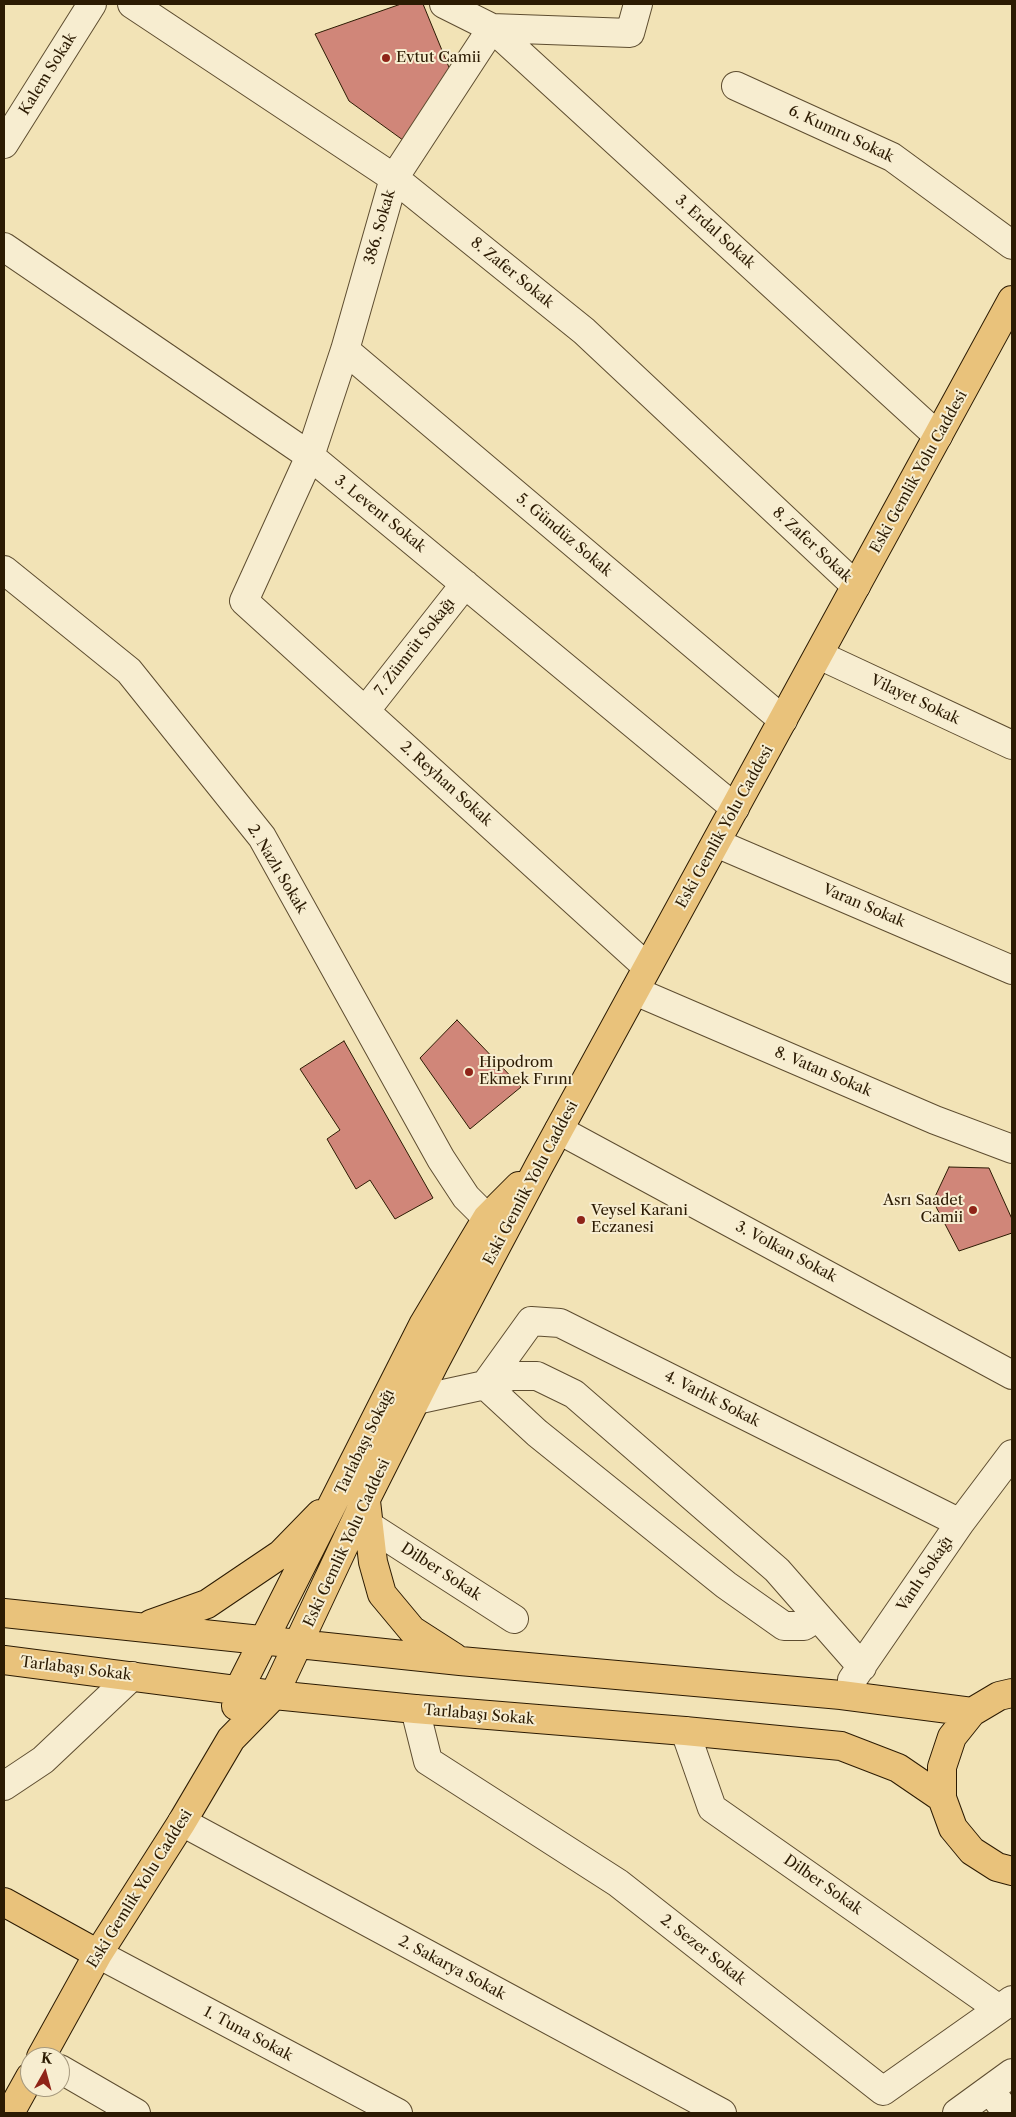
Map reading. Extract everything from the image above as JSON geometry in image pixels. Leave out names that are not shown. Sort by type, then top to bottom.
[{"type":"main road","name":"Eski Gemlik Yolu Caddesi","points":[[47,2047],[98,1954],[182,1822],[231,1739],[274,1695],[367,1512],[416,1400],[539,1166],[1012,300]]},
{"type":"main road","name":"Tarlabaşı Sokağı","points":[[231,1739],[239,1689],[337,1497],[422,1324],[487,1218],[539,1166]]},
{"type":"main road","points":[[144,1627],[207,1604],[280,1554],[337,1497]]},
{"type":"main road","points":[[367,1512],[372,1562],[382,1594],[412,1630],[460,1660]]},
{"type":"main road","points":[[4,1613],[460,1660],[841,1695],[972,1712]]},
{"type":"main road","name":"Tarlabaşı Sokak","points":[[4,1660],[274,1695],[415,1710],[685,1731],[840,1746],[898,1768],[942,1798]]},
{"type":"main road","points":[[1012,1692],[999,1696],[972,1712],[952,1737],[942,1766],[942,1798],[953,1828],[972,1851],[1005,1869],[1012,1893]]},
{"type":"main road","points":[[4,1902],[98,1954]]},
{"type":"main road","points":[[10,2113],[20,2095]]},
{"type":"street","name":"Kalem Sokak","points":[[4,144],[92,4]]},
{"type":"street","name":"8. Zafer Sokak","points":[[132,4],[394,178],[584,331],[856,586]]},
{"type":"street","points":[[444,4],[492,28],[630,32],[638,4]]},
{"type":"street","name":"386. Sokak","points":[[244,601],[310,456],[345,350],[394,178],[492,28]]},
{"type":"street","name":"3. Erdal Sokak","points":[[492,28],[938,436]]},
{"type":"street","name":"6. Kumru Sokak","points":[[736,86],[892,157],[1012,245]]},
{"type":"street","name":"3. Levent Sokak","points":[[4,247],[310,456],[735,808]]},
{"type":"street","name":"5. Gündüz Sokak","points":[[345,350],[783,720]]},
{"type":"street","name":"2. Nazlı Sokak","points":[[4,570],[129,671],[262,837],[441,1159],[466,1196],[487,1218]]},
{"type":"street","name":"7. Zümrüt Sokağı","points":[[366,710],[465,584]]},
{"type":"street","name":"2. Reyhan Sokak","points":[[244,601],[366,710],[641,979]]},
{"type":"street","name":"Vilayet Sokak","points":[[818,655],[1012,745]]},
{"type":"street","name":"Varan Sokak","points":[[716,842],[1012,970]]},
{"type":"street","name":"8. Vatan Sokak","points":[[641,979],[935,1120],[1012,1149]]},
{"type":"street","name":"3. Volkan Sokak","points":[[559,1130],[1012,1375]]},
{"type":"street","name":"4. Varlık Sokak","points":[[485,1385],[531,1322],[560,1323],[960,1523]]},
{"type":"street","points":[[416,1400],[485,1385],[511,1376],[537,1376],[574,1394],[777,1570],[862,1667]]},
{"type":"street","points":[[485,1385],[537,1433],[726,1585],[784,1626],[804,1626],[818,1617]]},
{"type":"street","name":"Vanlı Sokağı","points":[[841,1695],[960,1523],[1012,1454]]},
{"type":"street","name":"Dilber Sokak","points":[[367,1512],[514,1619]]},
{"type":"street","points":[[4,1786],[43,1760],[132,1676]]},
{"type":"street","name":"2. Sezer Sokak","points":[[415,1710],[428,1761],[618,1883],[883,2091],[1006,2005]]},
{"type":"street","name":"Dilber Sokak","points":[[685,1731],[712,1808],[1006,2005]]},
{"type":"street","name":"2. Sakarya Sokak","points":[[182,1822],[722,2113]]},
{"type":"street","name":"1. Tuna Sokak","points":[[98,1954],[398,2113]]},
{"type":"street","points":[[957,2113],[1012,2073]]},
{"type":"street","points":[[70,2075],[136,2113]]},
{"type":"street","points":[[990,2090],[1007,2113]]},
{"type":"building","name":"Evtut Camii","points":[[401,4],[423,4],[455,82],[407,143],[349,101],[315,34]]},
{"type":"building","name":"Hipodrom Ekmek Fırını","points":[[457,1020],[521,1087],[470,1129],[420,1058]]},
{"type":"building","points":[[344,1041],[433,1198],[395,1219],[370,1180],[356,1189],[327,1139],[340,1130],[300,1069]]},
{"type":"building","name":"Asrı Saadet Camii","points":[[949,1167],[989,1168],[1012,1219],[1012,1233],[959,1251],[933,1201]]},
{"type":"place","name":"Evtut Camii","points":[[386,58]]},
{"type":"place","name":"Hipodrom Ekmek Fırını","points":[[469,1072]]},
{"type":"place","name":"Asrı Saadet Camii","points":[[973,1210]]},
{"type":"place","name":"Veysel Karani Eczanesi","points":[[581,1220]]}]
